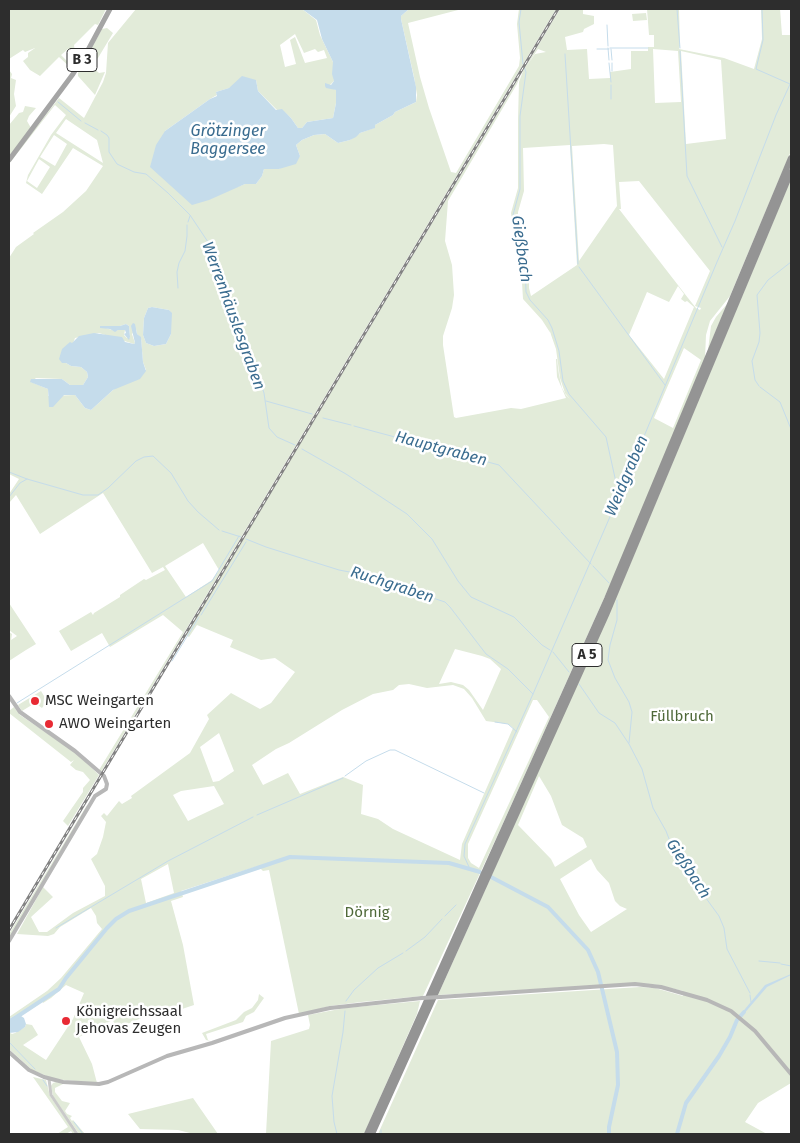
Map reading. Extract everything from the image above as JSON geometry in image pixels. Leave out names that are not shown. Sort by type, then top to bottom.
[{"type":"highway","name":"A 5","points":[[367,1134],[603,607],[791,158]]},
{"type":"highway","name":"A 5","points":[[372,1134],[606,615],[791,172]]},
{"type":"highway","points":[[724,306],[736,290]]},
{"type":"highway","points":[[705,365],[707,346]]},
{"type":"main road","name":"B 3","points":[[9,160],[73,74],[110,9]]},
{"type":"main road","points":[[9,696],[20,712],[76,751],[104,776],[107,781],[107,788],[94,796],[9,942]]},
{"type":"main road","points":[[9,1052],[29,1070],[49,1079],[102,1084],[167,1056],[285,1018],[330,1008],[422,998],[641,984],[661,987],[715,1003],[740,1017],[761,1037],[791,1074]]},
{"type":"street","points":[[49,1079],[53,1099],[77,1134]]},
{"type":"green space","points":[[9,9],[106,9],[98,25],[95,24],[74,45],[75,53],[68,49],[61,55],[73,67],[72,69],[59,57],[40,76],[30,70],[23,61],[28,57],[28,53],[35,48],[25,52],[23,50],[9,59]]},
{"type":"green space","points":[[136,9],[302,9],[316,20],[320,35],[333,62],[334,81],[330,85],[331,88],[336,90],[336,103],[333,118],[307,122],[302,128],[298,128],[291,118],[282,110],[277,110],[258,91],[256,80],[216,92],[217,95],[165,131],[237,187],[245,184],[256,184],[262,176],[264,169],[279,169],[300,156],[296,145],[302,140],[314,135],[325,134],[338,143],[350,140],[360,133],[374,128],[375,125],[395,112],[416,102],[417,95],[414,77],[401,16],[409,9],[462,9],[408,23],[429,108],[451,172],[456,173],[519,66],[517,24],[519,9],[556,9],[101,772],[99,770],[183,632],[163,615],[110,647],[102,633],[71,651],[59,631],[91,612],[93,615],[144,579],[146,580],[165,570],[163,567],[152,573],[103,493],[40,534],[16,495],[9,503],[9,494],[19,479],[9,474],[9,258],[16,247],[63,212],[86,191],[103,166],[73,148],[42,194],[26,183],[28,175],[51,135],[66,115],[55,105],[9,164],[9,162],[59,98],[84,118],[106,73],[108,43]],"holes":[[[295,34],[304,53],[315,49],[318,52],[324,50],[327,58],[305,63],[295,37],[290,40],[296,64],[285,67],[280,45]],[[66,119],[97,140],[103,163],[56,133]],[[54,135],[67,144],[55,166],[40,157]],[[39,159],[50,167],[37,188],[27,181]],[[148,308],[169,310],[171,313],[171,334],[166,344],[154,346],[146,343],[143,335],[144,318]],[[126,324],[129,326],[130,338],[124,335],[125,330],[115,331],[100,326],[120,326]],[[136,329],[137,334],[141,338],[143,362],[146,370],[113,390],[91,410],[85,408],[75,395],[48,396],[48,389],[31,382],[36,378],[62,379],[70,385],[83,385],[88,377],[87,372],[81,367],[71,366],[66,363],[75,338],[99,333],[135,343],[132,334]],[[203,543],[219,570],[212,580],[186,597],[165,566]]]},
{"type":"green space","name":"Dörnig","points":[[560,9],[583,9],[583,14],[594,16],[594,24],[584,29],[583,32],[565,37],[567,50],[587,49],[589,79],[610,78],[610,72],[631,69],[631,51],[648,51],[648,47],[654,47],[654,35],[649,35],[647,9],[679,9],[679,49],[724,58],[754,69],[762,39],[761,9],[780,9],[782,35],[791,35],[791,151],[730,296],[710,321],[706,335],[705,358],[614,576],[423,996],[330,1006],[299,1014],[269,870],[263,871],[258,866],[181,891],[183,897],[171,901],[183,945],[194,1005],[155,1018],[153,1013],[116,1029],[113,1020],[79,1037],[92,1064],[97,1083],[54,1079],[32,1070],[9,1049],[9,1032],[12,1034],[25,1027],[26,1024],[32,1025],[38,1035],[23,1045],[46,1060],[73,1019],[84,993],[66,985],[51,998],[43,1003],[42,1001],[21,1016],[18,1014],[9,1019],[9,1017],[47,991],[61,978],[102,929],[97,923],[96,916],[91,908],[60,927],[54,934],[48,936],[17,934],[43,887],[53,897],[31,917],[39,932],[47,932],[73,913],[105,896],[105,886],[91,859],[97,854],[103,837],[106,822],[101,816],[104,813],[107,816],[119,801],[122,804],[132,798],[131,796],[190,753],[209,719],[207,715],[231,693],[260,709],[271,703],[295,672],[275,658],[261,660],[230,647],[233,640],[197,625],[189,637],[186,635],[521,75],[448,201],[445,241],[452,265],[454,295],[443,336],[443,345],[454,417],[456,418],[511,408],[521,409],[566,398],[557,377],[556,359],[562,388],[566,395],[570,399],[565,393],[560,378],[556,349],[550,333],[542,320],[523,299],[521,266],[512,232],[521,262],[523,276],[522,262],[511,213],[518,188],[519,82],[523,71]],"holes":[[[538,49],[546,52],[535,54],[524,70]],[[653,49],[678,51],[681,102],[655,103]],[[681,51],[721,60],[726,139],[686,144]],[[570,145],[577,265],[531,296],[529,288],[529,263],[518,220],[518,212],[524,191],[523,148]],[[613,145],[617,206],[579,261],[572,146]],[[639,181],[710,271],[695,306],[701,308],[700,310],[696,308],[619,209],[621,209],[619,182]],[[678,286],[684,294],[681,299],[694,307],[664,379],[629,335],[647,292],[669,302]],[[684,348],[701,360],[673,428],[654,418]],[[455,649],[490,659],[501,669],[483,710],[469,690],[463,685],[451,682],[439,684]],[[409,684],[427,688],[453,685],[464,689],[486,721],[508,724],[513,728],[462,844],[460,860],[393,829],[378,819],[361,814],[363,785],[343,777],[300,794],[288,773],[263,785],[252,765],[342,710],[373,694],[393,690],[399,685]],[[533,700],[537,700],[549,717],[479,868],[471,863],[468,858],[468,844]],[[219,733],[234,771],[219,781],[213,782],[200,747]],[[214,786],[224,804],[188,821],[173,795],[181,791]],[[168,864],[174,893],[146,903],[141,879]]]},
{"type":"green space","points":[[646,13],[647,20],[633,21],[632,14]]},
{"type":"green space","points":[[107,28],[113,33],[98,58],[90,65],[99,73],[105,72],[95,95],[78,76],[78,73],[102,29]]},
{"type":"green space","points":[[9,70],[12,74],[11,78],[16,80],[14,94],[16,106],[9,117],[10,78]]},
{"type":"green space","points":[[25,106],[36,108],[27,121],[31,128],[9,158],[9,125],[19,113],[23,112]]},
{"type":"green space","name":"Füllbruch","points":[[791,179],[791,1083],[758,1103],[745,1122],[767,1134],[378,1134],[438,1000],[640,987],[655,988],[683,996],[683,991],[658,985],[638,983],[438,995],[621,586]],"holes":[[[539,776],[551,796],[562,825],[583,838],[587,847],[555,867],[551,859],[518,825]],[[591,859],[597,870],[609,883],[615,901],[627,909],[591,932],[579,915],[560,879]]]},
{"type":"green space","points":[[727,304],[708,350],[711,326]]},
{"type":"green space","points":[[9,603],[36,644],[9,661],[9,632],[12,634],[11,640],[17,636],[9,630]]},
{"type":"green space","name":"MSC Weingarten","points":[[41,691],[47,701],[42,708],[35,703],[22,711],[18,705]]},
{"type":"green space","points":[[14,707],[20,715],[75,752],[99,775],[68,826],[63,821],[90,780],[83,772],[76,770],[70,765],[74,760],[71,762],[9,713]]},
{"type":"green space","points":[[88,805],[9,940],[9,934]]},
{"type":"green space","points":[[259,994],[264,998],[254,1012],[246,1016],[243,1022],[206,1034],[210,1041],[206,1040],[202,1033],[236,1020],[244,1012],[252,1008],[258,1000]]},
{"type":"green space","points":[[420,1001],[417,1014],[364,1134],[266,1134],[271,1041],[309,1029],[308,1015],[345,1008]]},
{"type":"green space","points":[[33,1077],[46,1080],[50,1096],[76,1134],[73,1134],[71,1131],[66,1134],[57,1134],[68,1127]]},
{"type":"green space","points":[[56,1082],[63,1084],[55,1088],[55,1092],[62,1101],[70,1103],[65,1111],[72,1116],[70,1118],[72,1121],[85,1134],[79,1134],[53,1096],[51,1086]]},
{"type":"green space","points":[[193,1098],[218,1134],[194,1134],[178,1130],[140,1129],[128,1114]]},
{"type":"water","name":"Grötzinger Baggersee","points":[[302,9],[409,9],[401,16],[401,19],[416,87],[416,102],[395,112],[375,125],[375,128],[360,133],[350,140],[338,143],[325,134],[314,135],[302,140],[296,145],[300,156],[296,164],[279,169],[264,169],[262,176],[256,184],[245,184],[209,200],[192,205],[150,167],[156,145],[165,131],[217,96],[216,92],[229,88],[242,76],[256,80],[258,91],[276,110],[282,109],[298,128],[302,128],[307,122],[333,118],[336,90],[326,88],[325,83],[331,85],[334,81],[332,74],[333,62],[322,39],[317,20]]},
{"type":"water","points":[[148,308],[169,310],[172,313],[171,334],[166,344],[154,346],[146,343],[143,335],[144,318]]},
{"type":"water","points":[[133,323],[135,324],[137,334],[141,337],[143,362],[146,371],[140,379],[113,390],[91,410],[85,408],[75,395],[64,395],[53,407],[49,407],[48,389],[30,382],[31,379],[62,379],[70,385],[83,385],[88,377],[87,372],[81,367],[62,363],[59,359],[62,349],[79,336],[94,333],[122,337],[125,342],[134,344],[131,326]]},
{"type":"water","points":[[126,324],[129,326],[129,340],[124,334],[126,333],[125,330],[115,332],[110,329],[100,328],[100,326],[120,326]]},
{"type":"water","points":[[791,974],[767,987],[742,1016],[740,1015],[765,985]]},
{"type":"water","points":[[18,1014],[24,1018],[25,1027],[18,1032],[9,1033],[9,1019]]},
{"type":"waterway","name":"Gießbach","points":[[521,9],[519,22],[523,64]]},
{"type":"waterway","points":[[677,9],[680,48]]},
{"type":"waterway","points":[[762,9],[763,40],[756,69],[790,84]]},
{"type":"waterway","points":[[607,25],[608,46]]},
{"type":"waterway","points":[[608,48],[609,60]]},
{"type":"waterway","points":[[610,48],[648,48]]},
{"type":"waterway","points":[[597,49],[609,49]]},
{"type":"waterway","points":[[611,49],[612,60]]},
{"type":"waterway","points":[[680,51],[687,176],[722,247]]},
{"type":"waterway","points":[[565,54],[578,264]]},
{"type":"waterway","points":[[609,63],[611,82]]},
{"type":"waterway","points":[[612,63],[612,71]]},
{"type":"waterway","name":"Gießbach","points":[[524,67],[526,72],[520,116],[520,189],[513,215],[525,264],[526,292],[552,328],[559,351],[563,381],[569,394],[606,437],[619,496]]},
{"type":"waterway","name":"Weidgraben","points":[[469,867],[464,856],[465,844],[619,496],[735,221],[776,115],[791,82]]},
{"type":"waterway","points":[[611,85],[611,99]]},
{"type":"waterway","name":"Werrenhäuslesgraben","points":[[58,102],[81,121]]},
{"type":"waterway","name":"Werrenhäuslesgraben","points":[[85,123],[98,130]]},
{"type":"waterway","name":"Werrenhäuslesgraben","points":[[101,131],[109,138],[109,152],[117,164],[134,172],[146,174],[168,193],[190,215],[210,245],[212,257],[227,295],[240,340],[264,393],[269,428],[277,437],[295,445]]},
{"type":"waterway","name":"Werrenhäuslesgraben","points":[[188,222],[190,216]]},
{"type":"waterway","points":[[178,288],[177,272],[185,251],[187,225]]},
{"type":"waterway","points":[[759,386],[755,380],[752,361],[759,342],[760,333],[757,295],[768,280],[791,262]]},
{"type":"waterway","points":[[579,267],[665,385]]},
{"type":"waterway","points":[[760,387],[780,402],[791,429]]},
{"type":"waterway","name":"Hauptgraben","points":[[266,401],[312,414]]},
{"type":"waterway","name":"Hauptgraben","points":[[323,418],[351,425]]},
{"type":"waterway","name":"Hauptgraben","points":[[354,426],[499,465],[560,530]]},
{"type":"waterway","name":"Werrenhäuslesgraben","points":[[302,449],[346,474],[407,514],[432,539],[458,581],[471,597],[514,617],[542,645],[550,650]]},
{"type":"waterway","name":"Ruchgraben","points":[[9,472],[83,495],[98,495],[136,461],[144,457],[153,456],[171,473],[188,501],[219,530]]},
{"type":"waterway","name":"Ruchgraben","points":[[9,497],[20,483],[27,479]]},
{"type":"waterway","name":"Ruchgraben","points":[[222,531],[241,537]]},
{"type":"waterway","name":"Hauptgraben","points":[[561,532],[591,564]]},
{"type":"waterway","points":[[17,703],[212,581],[239,536]]},
{"type":"waterway","name":"Ruchgraben","points":[[246,539],[266,547],[339,570],[360,574],[445,602],[486,654],[508,669],[533,694]]},
{"type":"waterway","points":[[201,615],[246,542]]},
{"type":"waterway","name":"Hauptgraben","points":[[593,566],[609,583]]},
{"type":"waterway","name":"Hauptgraben","points":[[617,600],[617,620],[608,660],[632,712],[629,743]]},
{"type":"waterway","points":[[172,661],[199,617]]},
{"type":"waterway","name":"Werrenhäuslesgraben","points":[[553,652],[569,672]]},
{"type":"waterway","name":"Gießbach","points":[[579,684],[599,713],[615,723],[629,744],[642,769],[653,808],[666,831],[676,857],[719,916],[724,928],[727,949],[750,993]]},
{"type":"waterway","points":[[495,722],[508,724],[517,732]]},
{"type":"waterway","points":[[345,776],[366,761],[390,750],[395,750],[484,793]]},
{"type":"waterway","points":[[257,815],[343,778]]},
{"type":"waterway","points":[[56,928],[168,861],[253,817]]},
{"type":"waterway","points":[[9,1022],[59,989],[107,928],[116,919],[129,911],[290,857],[449,863],[480,872]]},
{"type":"waterway","points":[[491,877],[548,907],[588,950],[598,972],[617,1052],[618,1085],[609,1134]]},
{"type":"waterway","points":[[445,916],[456,905]]},
{"type":"waterway","points":[[406,951],[425,937],[442,919]]},
{"type":"waterway","points":[[346,1001],[354,990],[378,968],[403,953]]},
{"type":"waterway","points":[[759,961],[780,963]]},
{"type":"waterway","points":[[781,964],[791,966]]},
{"type":"waterway","name":"Gießbach","points":[[750,995],[751,1002]]},
{"type":"waterway","points":[[337,1134],[332,1096],[345,1011]]},
{"type":"waterway","points":[[677,1134],[686,1103],[719,1056],[737,1020],[744,1012]]},
{"type":"waterway","points":[[9,1042],[35,1069]]},
{"type":"waterway","points":[[43,1080],[47,1086]]},
{"type":"waterway","points":[[74,1122],[83,1134]]},
{"type":"railway","points":[[9,930],[558,9]]},
{"type":"place","name":"MSC Weingarten","points":[[35,701]]},
{"type":"place","name":"AWO Weingarten","points":[[49,724]]},
{"type":"place","name":"Königreichssaal Jehovas Zeugen","points":[[66,1021]]}]
